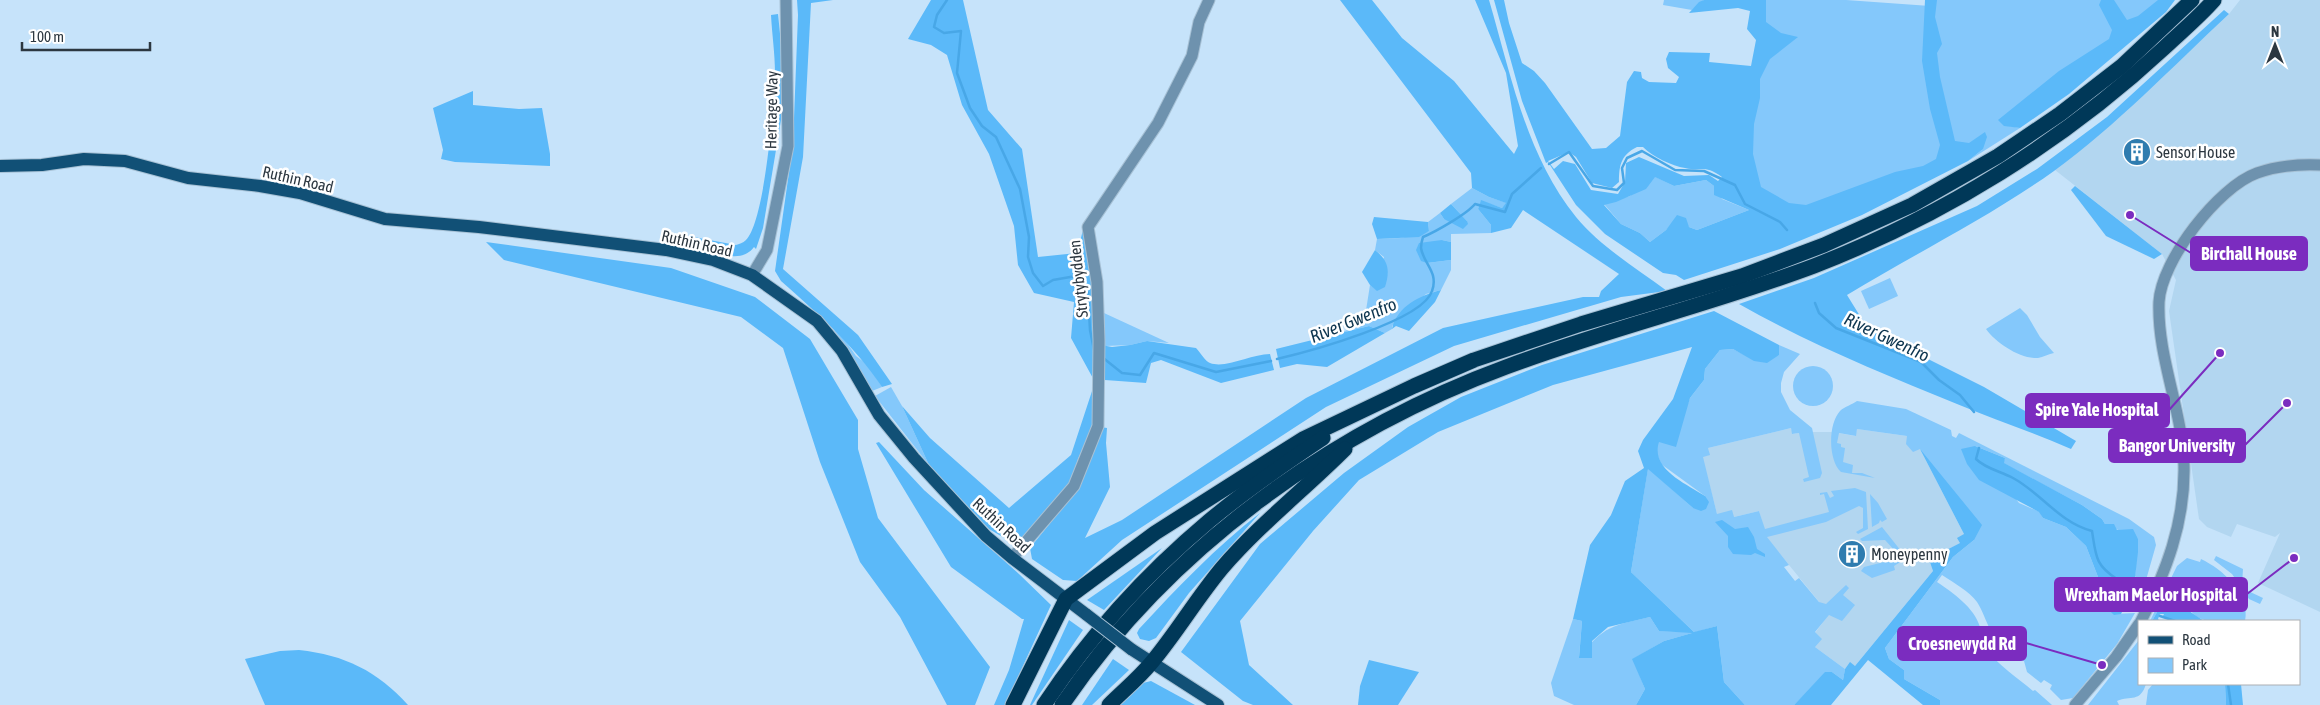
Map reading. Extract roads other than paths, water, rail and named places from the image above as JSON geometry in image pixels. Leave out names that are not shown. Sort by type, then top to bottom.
[{"type":"highway","points":[[1013,705],[1066,599],[1155,534],[1303,439],[1414,386],[1474,360],[1581,324],[1760,269],[1850,233],[1912,205],[1998,156],[2060,114],[2122,66],[2192,0]]},
{"type":"highway","points":[[1062,705],[1104,649],[1174,574],[1246,510],[1297,473],[1402,413],[1504,367],[1730,295],[1816,265],[1884,236],[1965,194],[2028,156],[2098,105],[2143,68],[2214,0]]},
{"type":"highway","points":[[1044,705],[1092,640],[1122,606],[1208,521],[1352,416]]},
{"type":"highway","points":[[1109,705],[1151,663],[1192,605],[1222,568],[1277,510],[1320,474],[1359,436]]},
{"type":"main road","name":"Ruthin Road","points":[[0,166],[42,165],[84,159],[125,161],[188,178],[260,186],[300,194],[385,219],[479,227],[666,250],[713,260],[752,275],[817,321],[842,351],[880,415],[914,458],[986,536],[1131,649],[1218,705]]},
{"type":"street","name":"Heritage Way","points":[[752,275],[767,250],[788,146],[786,0]]},
{"type":"street","name":"Strytybydden","points":[[1012,558],[1074,486],[1098,426],[1099,353],[1097,282],[1088,227],[1158,123],[1192,56],[1199,22],[1209,0]]},
{"type":"street","points":[[2141,620],[2154,596],[2171,556],[2184,487],[2182,444],[2161,338],[2159,301],[2170,265],[2207,213],[2234,186],[2256,174],[2296,164],[2320,165]]},
{"type":"street","points":[[2075,705],[2116,657],[2138,625]]},
{"type":"waterway","name":"River Gwenfro","points":[[947,0],[937,15],[934,27],[944,33],[961,31],[957,73],[970,108],[982,126],[996,137],[1020,189],[1029,237],[1028,257],[1033,273],[1043,286],[1053,280],[1076,276],[1088,293],[1090,330],[1094,350]]},
{"type":"waterway","name":"River Gwenfro","points":[[1549,164],[1569,152],[1593,186],[1617,190],[1624,183],[1622,168],[1627,158],[1642,151],[1675,170],[1704,171],[1735,185],[1745,204],[1780,222],[1787,230]]},
{"type":"waterway","name":"River Gwenfro","points":[[1277,359],[1313,350],[1362,334],[1387,324],[1424,302],[1432,291],[1434,278],[1422,253],[1423,237],[1458,218],[1475,204],[1505,212],[1512,194],[1541,168]]},
{"type":"waterway","name":"River Gwenfro","points":[[1815,303],[1819,313],[1836,328],[1921,362],[1939,380],[1960,395],[1974,412]]},
{"type":"waterway","name":"River Gwenfro","points":[[1102,357],[1122,373],[1140,375],[1154,353],[1216,372],[1271,361]]},
{"type":"waterway","name":"River Gwenfro","points":[[1979,448],[1976,459],[1980,462],[2023,484],[2060,515],[2092,531],[2094,547],[2100,564],[2117,579],[2111,599],[2135,602]]},
{"type":"waterway","name":"River Gwenfro","points":[[2160,616],[2172,620]]},
{"type":"waterway","name":"River Gwenfro","points":[[2228,685],[2231,705]]},
{"type":"place","name":"Sensor House","points":[[2137,152]]},
{"type":"place","name":"Birchall House","points":[[2130,215]]},
{"type":"place","name":"Spire Yale Hospital","points":[[2220,353]]},
{"type":"place","name":"Bangor University","points":[[2287,403]]},
{"type":"place","name":"Moneypenny","points":[[1852,554]]},
{"type":"place","name":"Wrexham Maelor Hospital","points":[[2294,558]]},
{"type":"place","name":"Croesnewydd Rd","points":[[2102,665]]}]
